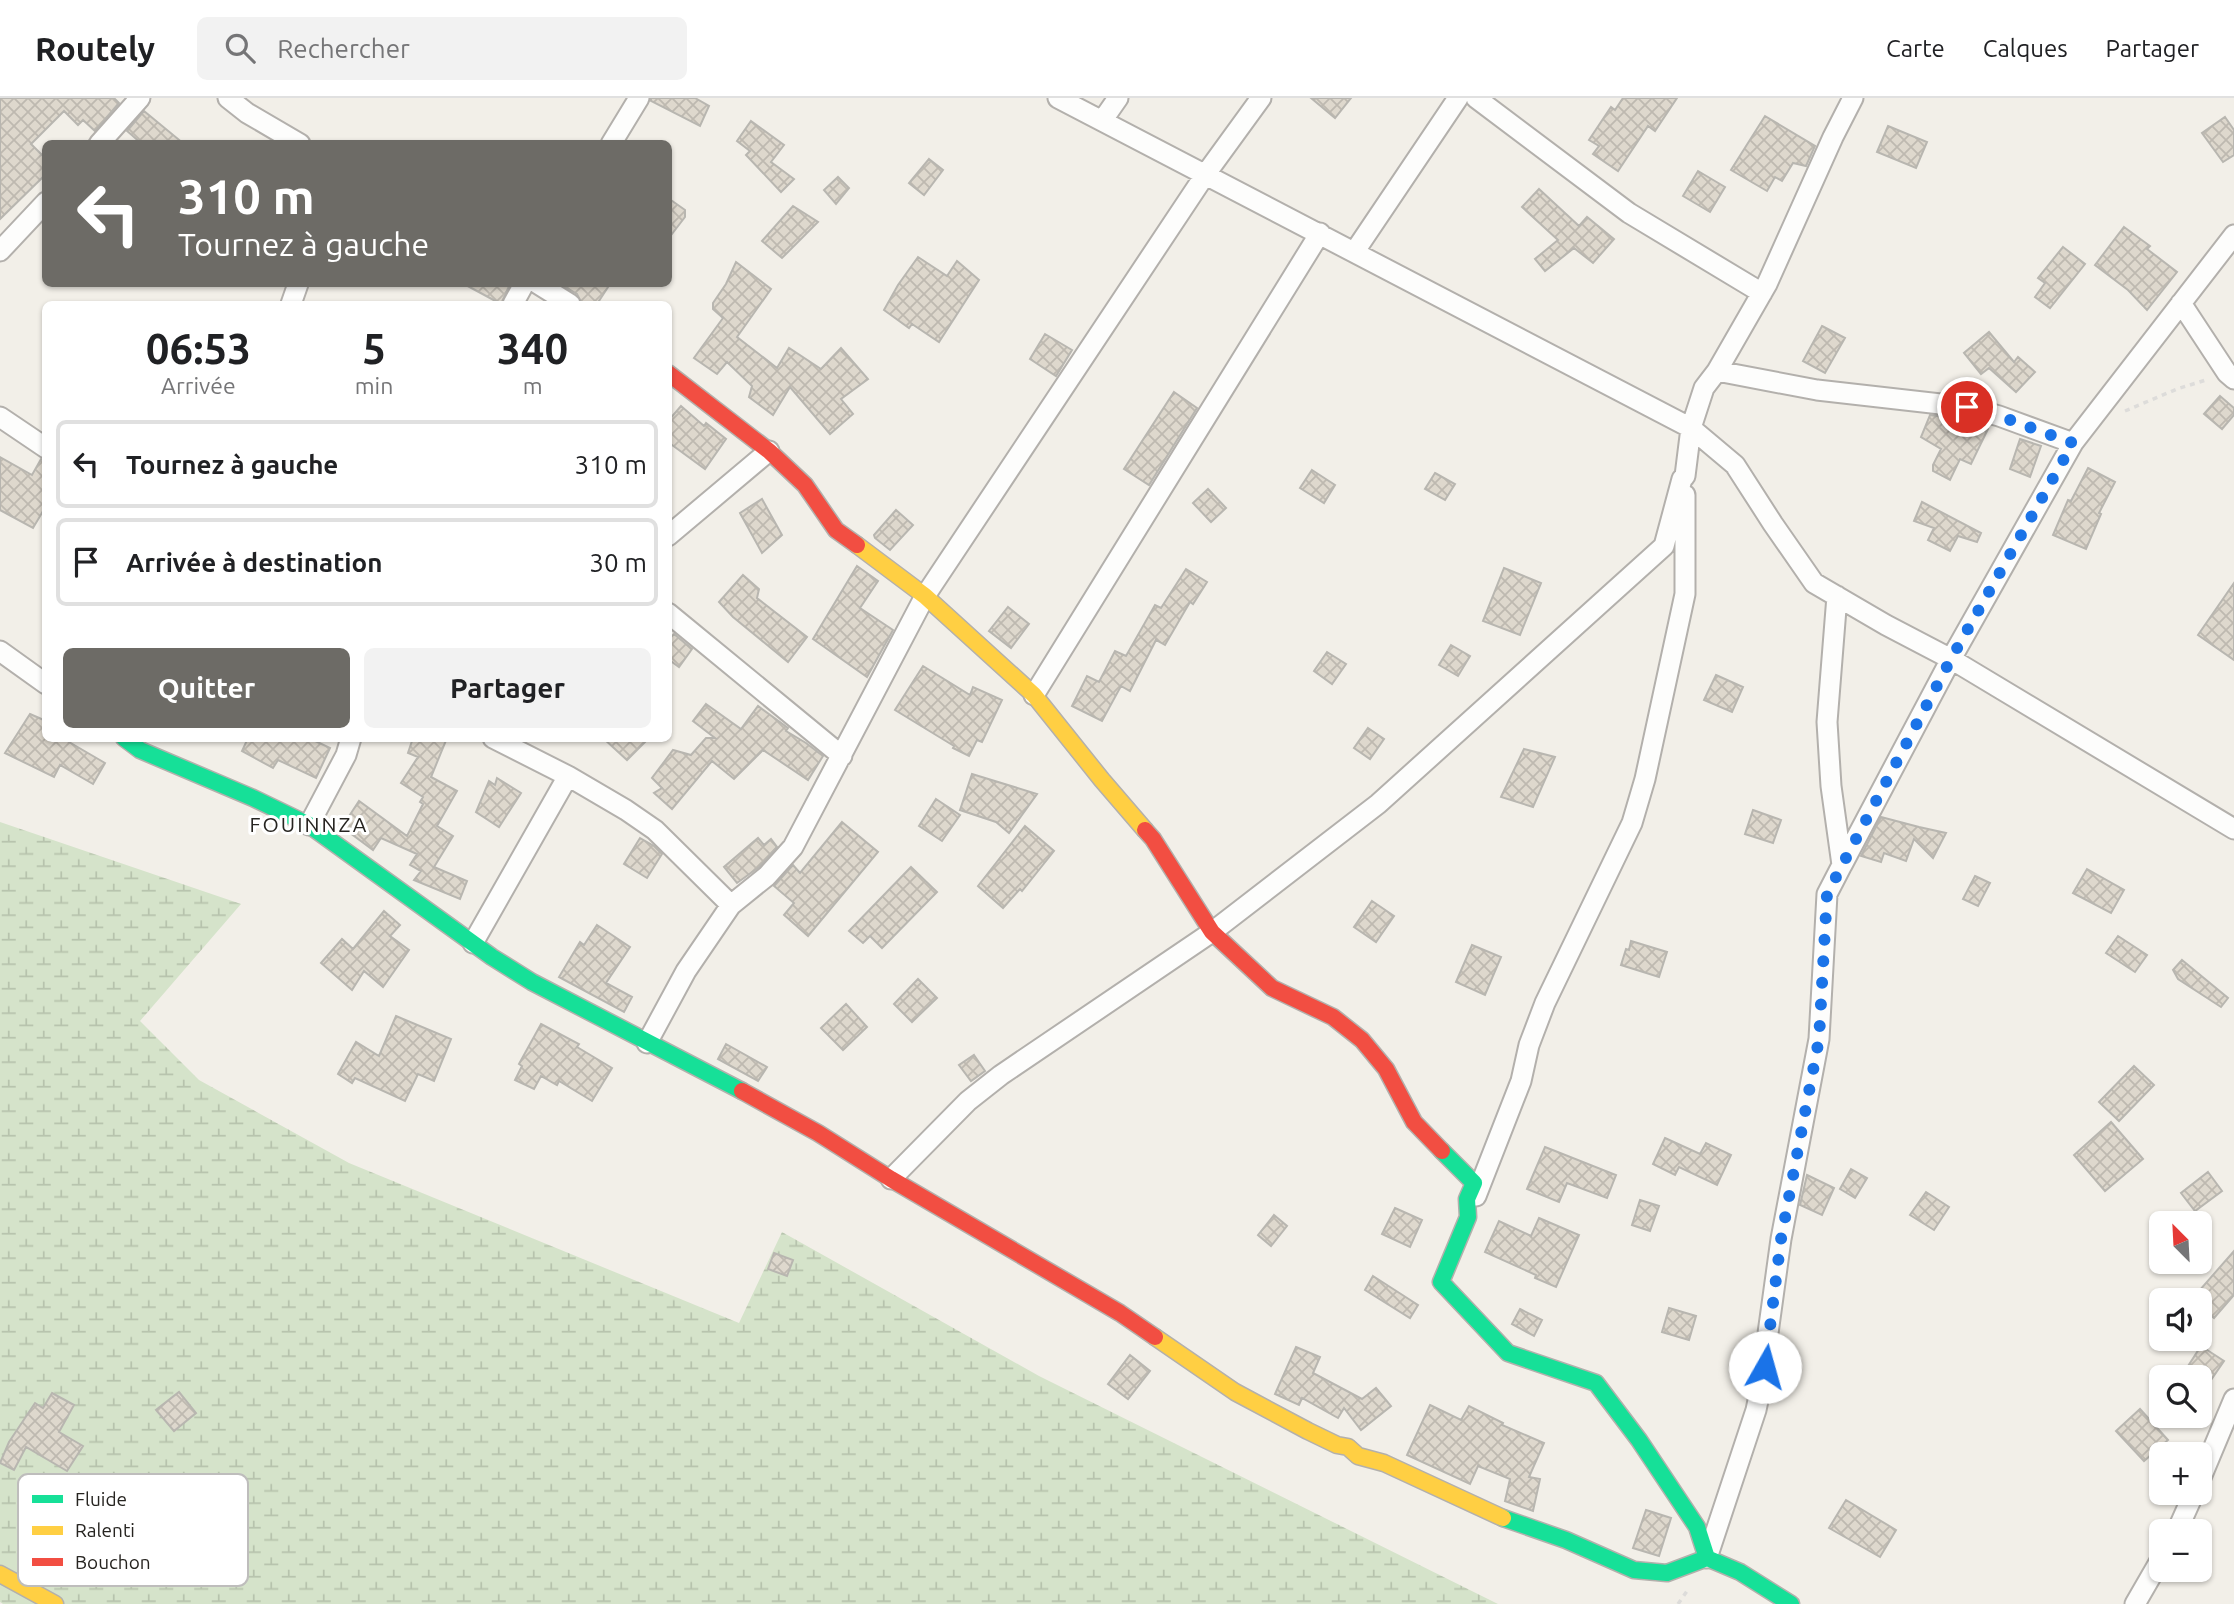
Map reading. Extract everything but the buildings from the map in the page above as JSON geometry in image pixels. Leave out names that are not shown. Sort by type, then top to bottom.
[{"type":"street","points":[[103,140],[140,98]]},
{"type":"street","points":[[228,98],[247,113],[293,140]]},
{"type":"street","points":[[613,140],[639,98]]},
{"type":"street","points":[[1058,98],[1692,428],[1735,465],[1814,583],[1951,659],[2234,829]]},
{"type":"street","points":[[1102,121],[1118,98]]},
{"type":"street","points":[[647,1043],[686,971],[731,905],[767,876],[793,847],[925,596],[1205,174],[1261,98]]},
{"type":"street","points":[[1355,251],[1458,98]]},
{"type":"street","points":[[1476,98],[1629,213],[1762,293]]},
{"type":"street","points":[[1707,1558],[1700,1535],[1685,1508],[1596,1382],[1508,1353],[1441,1282],[1521,1081],[1529,1045],[1545,1003],[1632,823],[1685,594],[1685,476],[1692,428],[1704,388],[1762,293],[1853,98]]},
{"type":"street","points":[[0,251],[42,205]]},
{"type":"street","points":[[1034,695],[1321,233]]},
{"type":"street","points":[[1707,1558],[1760,1391],[1781,1239],[1819,1039],[1827,894],[1951,659],[2073,443],[2234,235]]},
{"type":"street","points":[[543,287],[565,301]]},
{"type":"street","points":[[2181,303],[2231,376]]},
{"type":"street","points":[[1717,370],[1817,390],[1967,407],[2073,443]]},
{"type":"street","points":[[672,376],[769,450],[805,485],[836,530],[925,596],[1034,695],[1153,839],[1212,932],[1272,988],[1333,1017],[1362,1040],[1386,1069],[1415,1122],[1474,1183],[1466,1199],[1468,1217]]},
{"type":"street","points":[[0,417],[42,445]]},
{"type":"street","points":[[672,533],[769,450]]},
{"type":"street","points":[[891,1179],[976,1095],[1212,932],[1378,804],[1664,546],[1685,476]]},
{"type":"street","points":[[1837,596],[1827,722],[1831,786],[1842,865]]},
{"type":"street","points":[[672,617],[842,756]]},
{"type":"street","points":[[0,651],[42,681]]},
{"type":"street","points":[[129,742],[140,750],[309,825],[532,982],[709,1073],[818,1133],[891,1179],[1120,1313],[1235,1392],[1327,1440],[1348,1447],[1358,1456],[1384,1463],[1474,1503],[1489,1513],[1566,1540],[1634,1570],[1667,1573],[1707,1558],[1740,1572],[1790,1604]]},
{"type":"street","points":[[309,825],[346,755],[350,742]]},
{"type":"street","points":[[502,742],[568,776],[655,830],[731,905]]},
{"type":"street","points":[[473,943],[568,776]]},
{"type":"street","points":[[2212,1451],[2234,1399]]},
{"type":"street","points":[[0,1574],[18,1584]]},
{"type":"street","points":[[2135,1604],[2149,1580]]},
{"type":"street","points":[[22,1586],[55,1604]]},
{"type":"path","points":[[2116,414],[2177,389],[2231,376]]},
{"type":"green space","points":[[0,822],[241,904],[140,1021],[199,1080],[349,1163],[739,1323],[782,1232],[1039,1376],[1498,1604],[3,1604],[0,1602]]},
{"type":"traffic: fast","points":[[129,742],[140,750],[309,825],[492,957],[532,982],[742,1091]]},
{"type":"traffic: fast","points":[[1442,1151],[1474,1183],[1467,1199],[1468,1217],[1441,1282],[1508,1353],[1596,1383],[1639,1440],[1697,1527],[1707,1558]]},
{"type":"traffic: fast","points":[[1503,1518],[1566,1540],[1634,1570],[1667,1573],[1707,1558],[1740,1572],[1791,1604]]},
{"type":"traffic: slow","points":[[857,545],[925,596],[1034,695],[1145,830]]},
{"type":"traffic: slow","points":[[1155,1337],[1235,1392],[1308,1431],[1337,1445],[1348,1447],[1358,1456],[1384,1463],[1503,1518]]},
{"type":"traffic: slow","points":[[0,1574],[18,1584]]},
{"type":"traffic: slow","points":[[22,1586],[55,1604]]},
{"type":"traffic: jam","points":[[672,376],[769,451],[805,485],[836,530],[857,545]]},
{"type":"traffic: jam","points":[[1145,830],[1212,932],[1272,988],[1333,1017],[1362,1040],[1386,1069],[1414,1122],[1442,1151]]},
{"type":"traffic: jam","points":[[742,1091],[818,1133],[891,1179],[1120,1313],[1155,1337]]},
{"type":"district","name":"FOUINNZA","points":[[309,825]]},
{"type":"route","points":[[1765,1367],[1781,1239],[1819,1039],[1827,894],[1951,659],[2073,443],[1967,407]]}]
